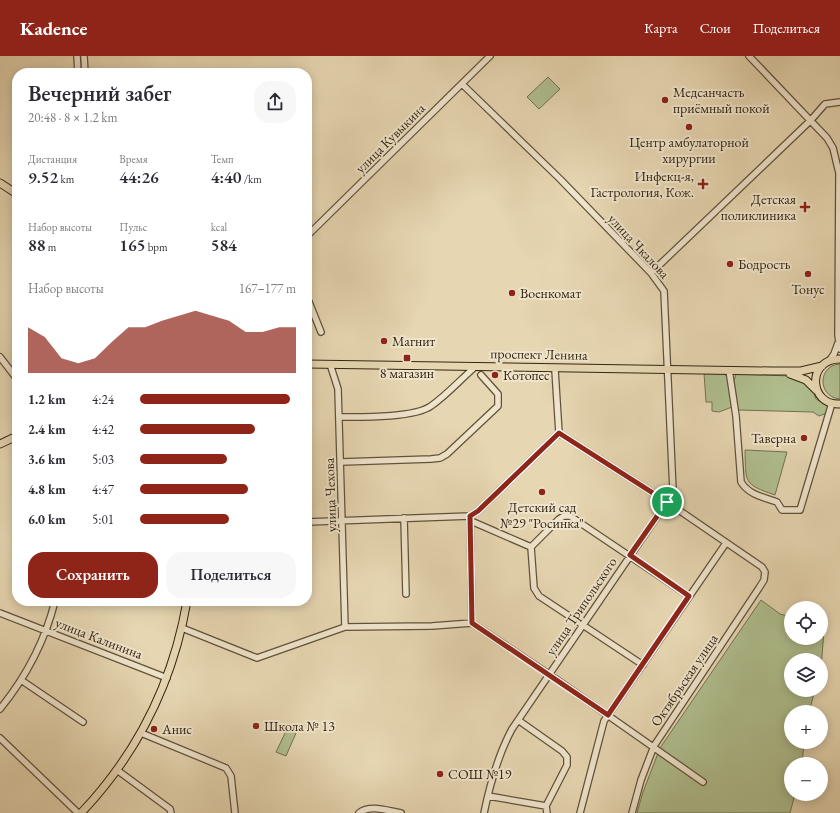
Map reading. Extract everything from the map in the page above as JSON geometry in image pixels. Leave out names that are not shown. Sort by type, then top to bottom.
[{"type":"main road","points":[[0,182],[12,190]]},
{"type":"main road","points":[[818,392],[815,378],[822,366],[829,361],[840,359]]},
{"type":"main road","name":"проспект Ленина","points":[[312,364],[771,371],[801,371],[822,366]]},
{"type":"main road","name":"проспект Ленина","points":[[771,371],[799,376],[806,380],[824,399],[836,404]]},
{"type":"main road","points":[[0,444],[12,438]]},
{"type":"main road","points":[[81,813],[117,770],[141,733],[167,678],[182,628],[186,606]]},
{"type":"street","points":[[77,56],[78,68]]},
{"type":"street","points":[[84,56],[85,68]]},
{"type":"street","name":"улица Кувыкина","points":[[312,231],[490,56]]},
{"type":"street","points":[[749,56],[827,138],[833,148],[839,173],[838,335],[836,350],[829,361]]},
{"type":"street","name":"улица Чкалова","points":[[462,84],[560,179],[651,273],[664,291],[673,491],[667,502]]},
{"type":"street","points":[[651,273],[810,120],[824,104],[840,102]]},
{"type":"street","points":[[312,310],[321,332]]},
{"type":"street","points":[[838,335],[840,349]]},
{"type":"street","points":[[0,356],[12,372]]},
{"type":"street","name":"улица Чехова","points":[[330,364],[338,384],[340,417],[345,627]]},
{"type":"street","points":[[340,417],[385,416],[418,412],[431,407],[475,367]]},
{"type":"street","points":[[472,623],[470,518],[559,433],[555,370]]},
{"type":"street","points":[[729,370],[736,416],[741,482],[744,487],[755,494],[777,502],[782,510],[800,510],[836,404]]},
{"type":"street","points":[[341,462],[431,459],[440,458],[447,454],[498,406],[498,394],[481,375]]},
{"type":"street","points":[[559,433],[667,502],[726,544],[608,715],[600,730],[580,813]]},
{"type":"street","name":"улица Трипольского","points":[[484,813],[505,742],[548,674],[667,502]]},
{"type":"street","points":[[643,665],[539,596],[534,588],[531,547],[559,519],[564,516],[570,516],[689,596]]},
{"type":"street","points":[[404,518],[406,594]]},
{"type":"street","points":[[312,522],[404,518],[470,518],[531,547]]},
{"type":"street","name":"Октябрьская улица","points":[[632,813],[641,780],[654,746],[765,577],[764,569],[762,567],[726,544]]},
{"type":"street","points":[[0,709],[21,680],[46,630],[53,606]]},
{"type":"street","name":"улица Калинина","points":[[0,613],[167,678]]},
{"type":"street","points":[[182,628],[257,658],[345,627],[432,626],[472,623],[654,746],[703,782]]},
{"type":"street","points":[[21,680],[83,722]]},
{"type":"street","points":[[518,720],[562,751],[567,757],[567,765],[546,806],[547,813]]},
{"type":"street","points":[[141,733],[226,768],[231,776],[235,813]]},
{"type":"street","points":[[0,738],[78,813]]},
{"type":"street","points":[[117,770],[170,809],[171,813]]},
{"type":"street","points":[[488,796],[546,806]]},
{"type":"street","points":[[359,813],[368,809],[376,808],[401,813]]},
{"type":"green space","points":[[548,77],[560,89],[539,109],[527,97]]},
{"type":"green space","points":[[840,364],[839,399],[832,397],[827,392],[823,381],[827,369]]},
{"type":"green space","points":[[704,373],[725,374],[729,381],[732,407],[719,412],[712,411],[712,402],[706,402]]},
{"type":"green space","points":[[736,374],[791,376],[802,380],[812,388],[816,399],[828,406],[827,413],[819,416],[813,412],[738,410],[734,381]]},
{"type":"green space","points":[[745,450],[787,452],[775,495],[757,488],[748,481],[746,476]]},
{"type":"green space","points":[[761,600],[780,614],[784,615],[784,645],[823,645],[822,653],[784,653],[784,697],[813,697],[811,705],[784,705],[784,749],[803,749],[803,757],[784,757],[784,801],[793,801],[790,813],[637,813],[643,792],[660,748]]},
{"type":"green space","points":[[287,729],[296,733],[286,756],[276,752]]},
{"type":"place","name":"Медсанчасть приёмный покой","points":[[665,100]]},
{"type":"place","name":"Центр амбулаторной хирургии","points":[[689,127]]},
{"type":"place","name":"Инфекц-я, Гастрология, Кож.","points":[[703,184]]},
{"type":"place","name":"Детская поликлиника","points":[[805,207]]},
{"type":"place","name":"Бодрость","points":[[730,264]]},
{"type":"place","name":"Тонус","points":[[808,274]]},
{"type":"place","name":"Военкомат","points":[[512,293]]},
{"type":"place","name":"Магнит","points":[[384,341]]},
{"type":"place","name":"8 магазин","points":[[407,358]]},
{"type":"place","name":"Котопес","points":[[495,375]]},
{"type":"place","name":"Таверна","points":[[804,438]]},
{"type":"place","name":"Детский сад №29 \"Росинка\"","points":[[542,492]]},
{"type":"place","name":"Школа № 13","points":[[256,726]]},
{"type":"place","name":"Анис","points":[[154,729]]},
{"type":"place","name":"СОШ №19","points":[[440,774]]},
{"type":"route","points":[[559,433],[667,502],[630,555],[689,596],[608,715],[472,623],[470,516],[478,511],[559,433]]}]
